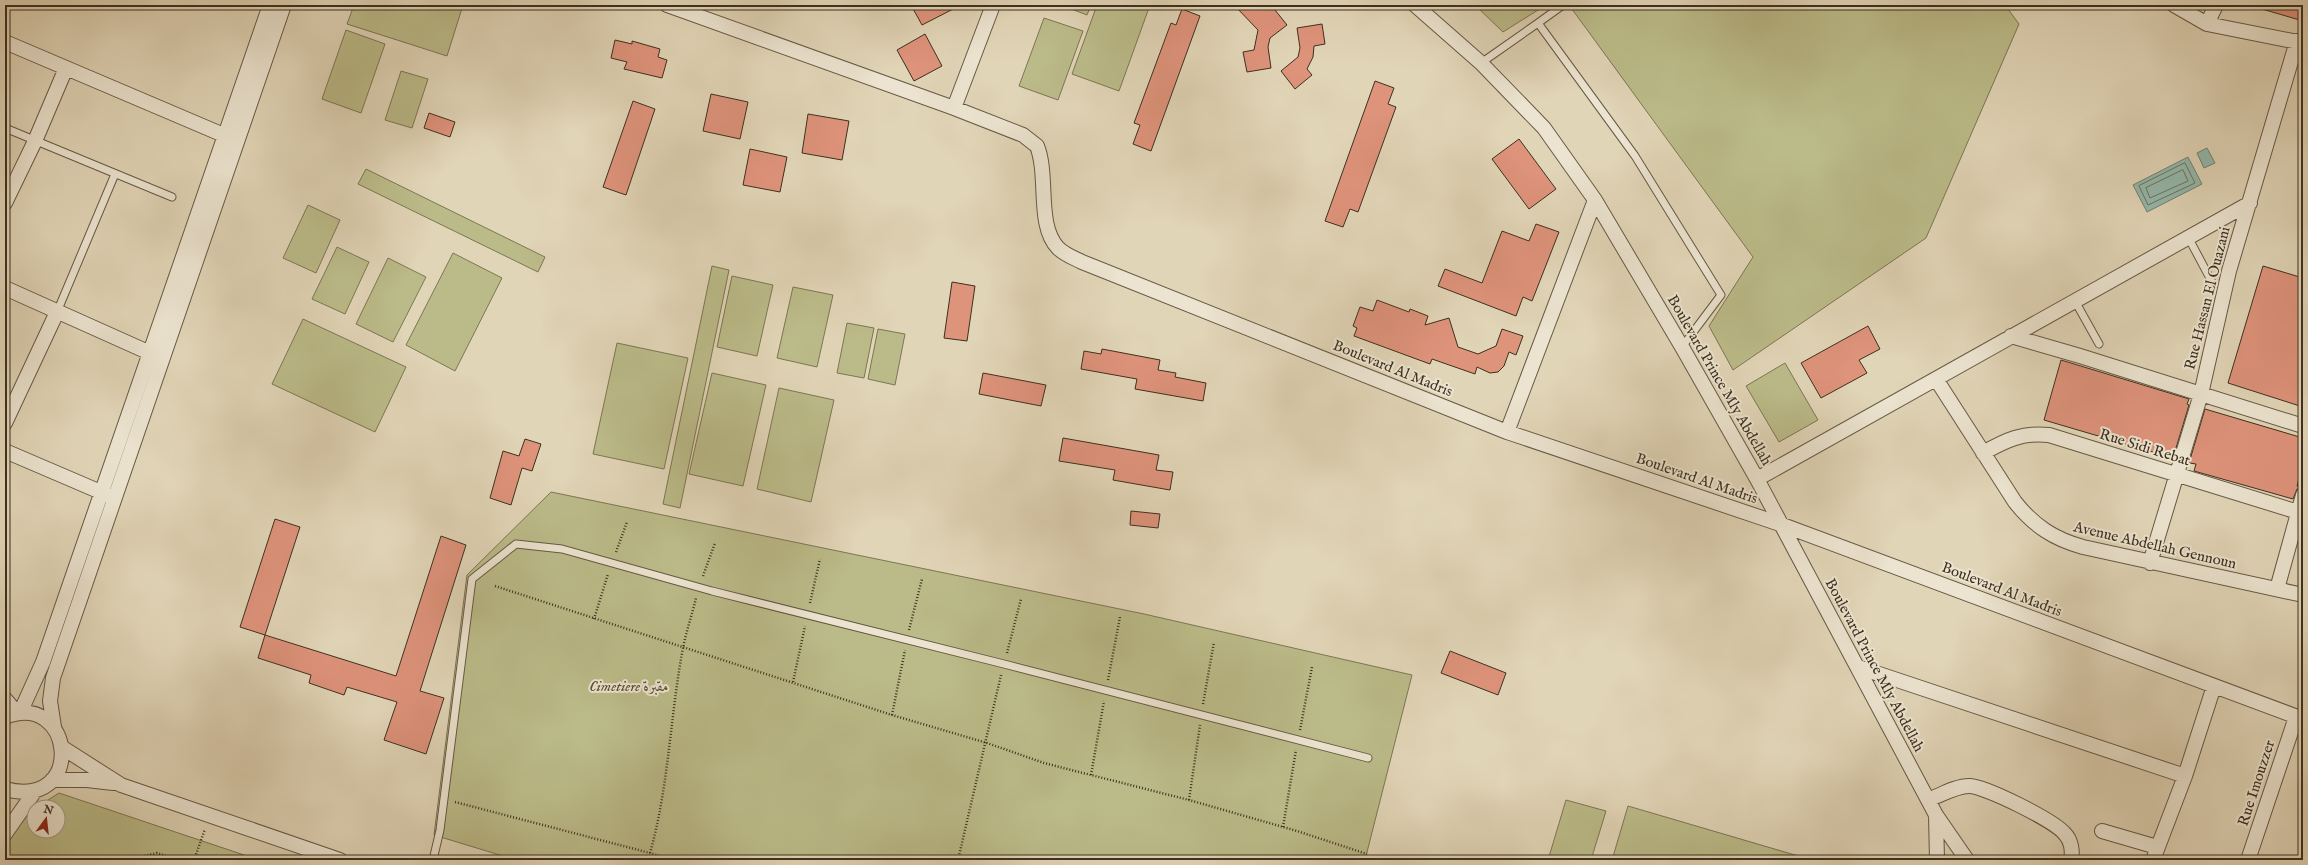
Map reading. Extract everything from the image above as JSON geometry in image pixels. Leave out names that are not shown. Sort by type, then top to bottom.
[{"type":"street","points":[[14,714],[41,668],[102,493],[157,356],[205,216],[225,136],[270,5]]},
{"type":"street","points":[[205,216],[239,141],[284,5]]},
{"type":"street","points":[[667,5],[954,108],[993,5]]},
{"type":"street","name":"Boulevard Prince Mly Abdellah","points":[[1415,5],[1481,63],[1544,128],[1595,200],[1682,347],[1757,479],[1936,815],[1967,860]]},
{"type":"street","points":[[2174,5],[2207,24],[2300,42]]},
{"type":"street","points":[[2207,24],[2216,5]]},
{"type":"street","points":[[5,42],[239,141]]},
{"type":"street","name":"Rue Hassan El Ouazani","points":[[2150,563],[2201,394],[2229,271],[2300,42]]},
{"type":"street","points":[[5,203],[35,141],[66,68]]},
{"type":"street","name":"Boulevard Al Madris","points":[[954,108],[1022,136],[1037,146],[1042,167],[1048,232],[1059,248],[1082,262],[1507,432],[1780,524],[2300,718]]},
{"type":"street","points":[[1507,432],[1595,200]]},
{"type":"street","points":[[1757,479],[2250,203]]},
{"type":"street","points":[[5,288],[157,356]]},
{"type":"street","points":[[5,423],[57,312]]},
{"type":"street","points":[[2012,336],[2303,426]]},
{"type":"street","points":[[5,834],[35,791],[52,780],[59,770],[63,748],[54,727],[50,701],[54,678],[116,498],[157,356]]},
{"type":"street","name":"Avenue Abdellah Gennoun","points":[[1936,379],[2015,502],[2028,518],[2044,532],[2070,543],[2150,563],[2303,595]]},
{"type":"street","name":"Rue Sidi Rebat","points":[[1983,453],[2006,439],[2020,435],[2035,433],[2050,435],[2298,512]]},
{"type":"street","points":[[5,451],[116,498]]},
{"type":"street","points":[[2277,589],[2303,496]]},
{"type":"street","points":[[1858,667],[2185,776]]},
{"type":"street","points":[[2102,832],[2155,854],[2185,776],[2214,686]]},
{"type":"street","points":[[5,700],[14,714]]},
{"type":"street","points":[[14,714],[38,716],[54,727]]},
{"type":"street","name":"Rue Imouzzer","points":[[2248,860],[2300,718]]},
{"type":"street","points":[[63,748],[121,784],[340,860]]},
{"type":"street","points":[[52,780],[87,780],[121,784]]},
{"type":"street","points":[[1928,800],[1967,786],[1977,787],[2002,797],[2064,832],[2071,849],[2071,860]]},
{"type":"street","points":[[5,789],[20,793],[35,791]]},
{"type":"street","name":"Boulevard Prince Mly Abdellah","points":[[1936,815],[1937,860]]},
{"type":"street","points":[[1954,860],[1967,860]]},
{"type":"lane","points":[[1481,63],[1563,5]]},
{"type":"lane","points":[[1538,23],[1634,156],[1721,294],[1682,347]]},
{"type":"lane","points":[[5,128],[172,197]]},
{"type":"lane","points":[[57,312],[115,174]]},
{"type":"lane","points":[[2188,237],[2212,282]]},
{"type":"lane","points":[[2075,301],[2099,344]]},
{"type":"lane","points":[[433,860],[440,830],[472,579],[516,544],[562,549],[699,588],[1004,664],[1368,758]]},
{"type":"path","points":[[650,853],[660,820],[683,648],[699,588],[715,543]]},
{"type":"path","points":[[495,586],[683,648],[987,743],[1044,763],[1189,800],[1297,831],[1367,854]]},
{"type":"path","points":[[958,860],[1020,599]]},
{"type":"path","points":[[443,799],[672,860]]},
{"type":"path","points":[[194,860],[209,815]]},
{"type":"path","points":[[127,860],[157,853],[177,860]]},
{"type":"green space","points":[[354,5],[463,5],[447,56],[347,24]]},
{"type":"green space","points":[[1061,5],[1091,5],[1087,15]]},
{"type":"green space","points":[[1097,5],[1150,5],[1119,91],[1072,74]]},
{"type":"green space","points":[[1475,5],[1546,5],[1503,32]]},
{"type":"green space","points":[[1569,5],[2005,5],[2019,24],[1926,238],[1733,370],[1709,326],[1753,257]]},
{"type":"green space","points":[[1044,18],[1083,31],[1058,100],[1019,86]]},
{"type":"green space","points":[[346,30],[385,44],[361,113],[322,99]]},
{"type":"green space","points":[[401,71],[428,79],[412,128],[385,120]]},
{"type":"green space","points":[[366,169],[545,257],[538,272],[358,184]]},
{"type":"green space","points":[[308,205],[340,220],[316,273],[283,258]]},
{"type":"green space","points":[[337,247],[369,262],[345,314],[312,299]]},
{"type":"green space","points":[[453,253],[502,278],[455,371],[406,345]]},
{"type":"green space","points":[[388,258],[426,277],[393,342],[356,324]]},
{"type":"green space","points":[[712,266],[729,270],[680,508],[663,504]]},
{"type":"green space","points":[[732,276],[773,285],[757,356],[717,347]]},
{"type":"green space","points":[[793,287],[833,295],[817,367],[777,358]]},
{"type":"green space","points":[[303,319],[406,367],[375,432],[272,384]]},
{"type":"green space","points":[[847,323],[874,328],[864,378],[837,373]]},
{"type":"green space","points":[[878,329],[905,334],[895,385],[868,379]]},
{"type":"green space","points":[[617,343],[688,358],[664,469],[593,454]]},
{"type":"green space","points":[[1785,363],[1818,420],[1779,442],[1746,386]]},
{"type":"green space","points":[[712,373],[766,385],[743,486],[689,474]]},
{"type":"green space","points":[[779,388],[834,400],[811,502],[757,489]]},
{"type":"green space","name":"Cimetiere مقبرة","points":[[551,492],[1144,614],[1412,675],[1365,860],[516,860],[434,835],[467,575]]},
{"type":"green space","points":[[59,793],[259,860],[5,860],[6,841],[10,829],[26,815],[26,839],[66,839],[66,799],[50,799]]},
{"type":"green space","points":[[1566,800],[1606,811],[1591,860],[1548,860]]},
{"type":"green space","points":[[1628,806],[1812,860],[1612,860]]},
{"type":"water","points":[[2207,148],[2215,163],[2204,168],[2197,153]]},
{"type":"water","points":[[2188,157],[2202,184],[2147,212],[2133,185]]},
{"type":"building","points":[[911,5],[961,5],[922,25]]},
{"type":"building","points":[[1234,5],[1271,5],[1287,25],[1270,38],[1268,47],[1271,68],[1247,72],[1243,52],[1254,50],[1258,30]]},
{"type":"building","points":[[2262,5],[2303,5],[2303,21],[2262,9]]},
{"type":"building","points":[[1182,9],[1200,16],[1151,151],[1133,144],[1140,125],[1134,123],[1171,23],[1176,25]]},
{"type":"building","points":[[1322,24],[1325,44],[1314,46],[1313,57],[1307,69],[1312,75],[1295,89],[1281,71],[1298,57],[1300,48],[1297,28]]},
{"type":"building","points":[[925,34],[942,66],[914,81],[897,50]]},
{"type":"building","points":[[615,40],[632,44],[632,41],[660,49],[658,57],[667,60],[662,78],[624,69],[627,62],[611,58]]},
{"type":"building","points":[[1375,81],[1394,88],[1388,104],[1396,107],[1358,212],[1350,209],[1343,227],[1325,221]]},
{"type":"building","points":[[711,94],[748,102],[740,139],[703,131]]},
{"type":"building","points":[[633,101],[655,109],[626,195],[603,187]]},
{"type":"building","points":[[429,113],[455,122],[450,137],[424,128]]},
{"type":"building","points":[[808,114],[849,121],[842,160],[802,153]]},
{"type":"building","points":[[1519,139],[1556,189],[1529,209],[1492,159]]},
{"type":"building","points":[[750,149],[787,157],[780,192],[743,185]]},
{"type":"building","points":[[1536,224],[1559,232],[1532,301],[1523,297],[1516,316],[1438,286],[1445,269],[1482,283],[1502,231],[1529,241]]},
{"type":"building","points":[[2263,266],[2303,278],[2303,407],[2228,383]]},
{"type":"building","points":[[952,282],[975,286],[967,341],[944,338]]},
{"type":"building","points":[[1377,300],[1409,312],[1410,309],[1428,316],[1425,325],[1449,318],[1458,347],[1478,354],[1496,346],[1502,329],[1523,336],[1516,355],[1509,352],[1504,366],[1498,372],[1490,373],[1477,367],[1475,374],[1432,359],[1430,364],[1354,336],[1357,328],[1353,326],[1360,307],[1373,311]]},
{"type":"building","points":[[1868,326],[1880,349],[1859,360],[1867,373],[1821,398],[1801,363]]},
{"type":"building","points":[[1102,349],[1160,360],[1158,370],[1176,373],[1175,377],[1206,383],[1203,401],[1135,389],[1137,379],[1081,369],[1084,351],[1101,354]]},
{"type":"building","points":[[2061,360],[2189,399],[2187,404],[2189,405],[2173,458],[2044,420]]},
{"type":"building","points":[[983,373],[1046,385],[1041,406],[979,394]]},
{"type":"building","points":[[2205,409],[2303,438],[2303,465],[2297,486],[2302,487],[2297,489],[2293,499],[2194,471],[2196,464],[2189,463]]},
{"type":"building","points":[[1063,438],[1159,455],[1156,470],[1173,472],[1170,490],[1113,480],[1115,470],[1059,461]]},
{"type":"building","points":[[525,439],[541,444],[532,471],[522,468],[511,505],[490,498],[503,451],[519,456]]},
{"type":"building","points":[[1131,511],[1160,514],[1158,528],[1130,525]]},
{"type":"building","points":[[275,519],[300,527],[265,635],[240,627]]},
{"type":"building","points":[[441,536],[466,545],[420,691],[444,698],[426,754],[384,740],[397,702],[347,687],[344,695],[309,683],[311,675],[258,658],[265,635],[396,676]]},
{"type":"building","points":[[1450,651],[1506,673],[1498,695],[1441,673]]}]
